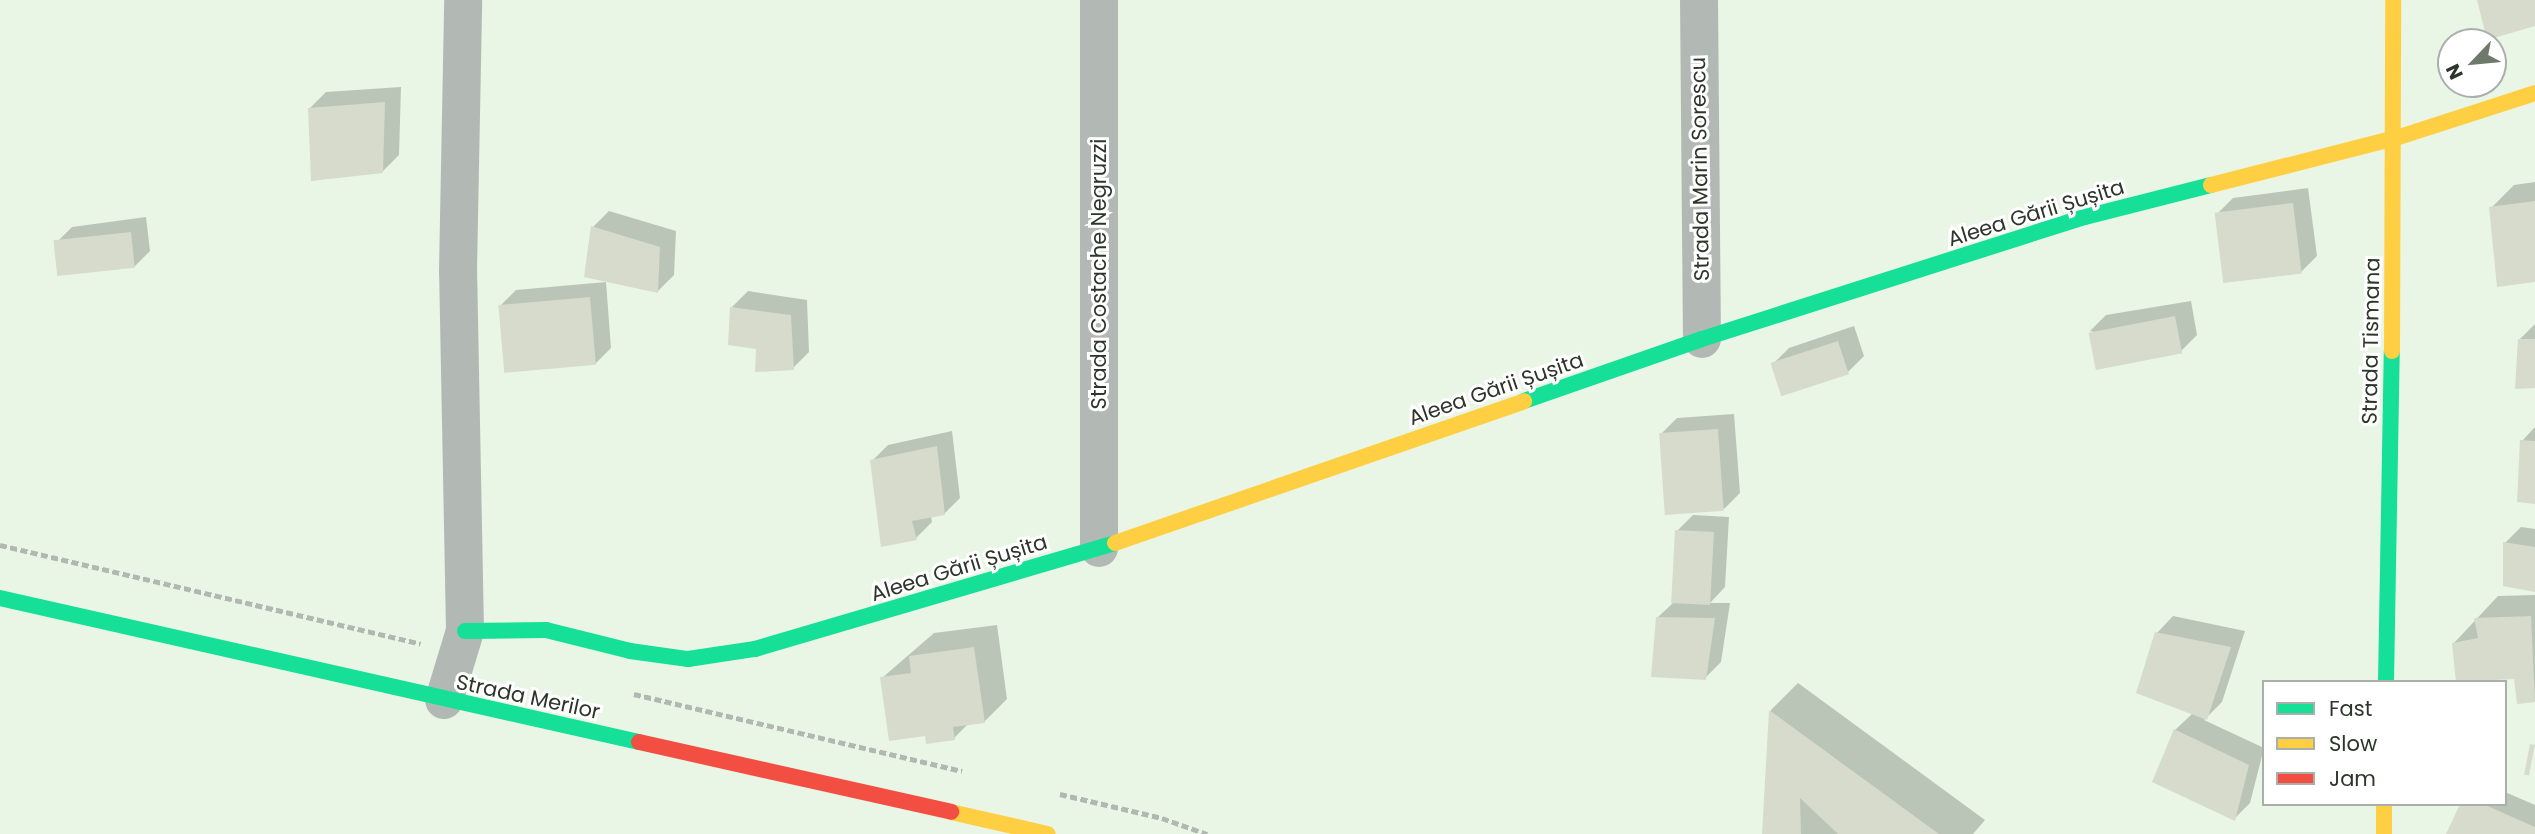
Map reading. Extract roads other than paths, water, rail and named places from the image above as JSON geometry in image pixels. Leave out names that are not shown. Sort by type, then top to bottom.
[{"type":"street","points":[[444,700],[465,631],[458,271],[463,0]]},
{"type":"street","name":"Strada Costache Negruzzi","points":[[1099,0],[1099,548]]},
{"type":"street","name":"Strada Marin Sorescu","points":[[1699,0],[1702,339]]},
{"type":"street","name":"Strada Tismana","points":[[2386,680],[2396,138],[2393,0]]},
{"type":"street","name":"Aleea Gării Șușita","points":[[465,631],[546,630],[630,651],[702,657],[755,649],[1099,548],[1702,339],[2085,217],[2396,138],[2535,93]]},
{"type":"street","name":"Strada Merilor","points":[[0,598],[1048,834]]},
{"type":"street","points":[[2384,806],[2384,834]]}]
